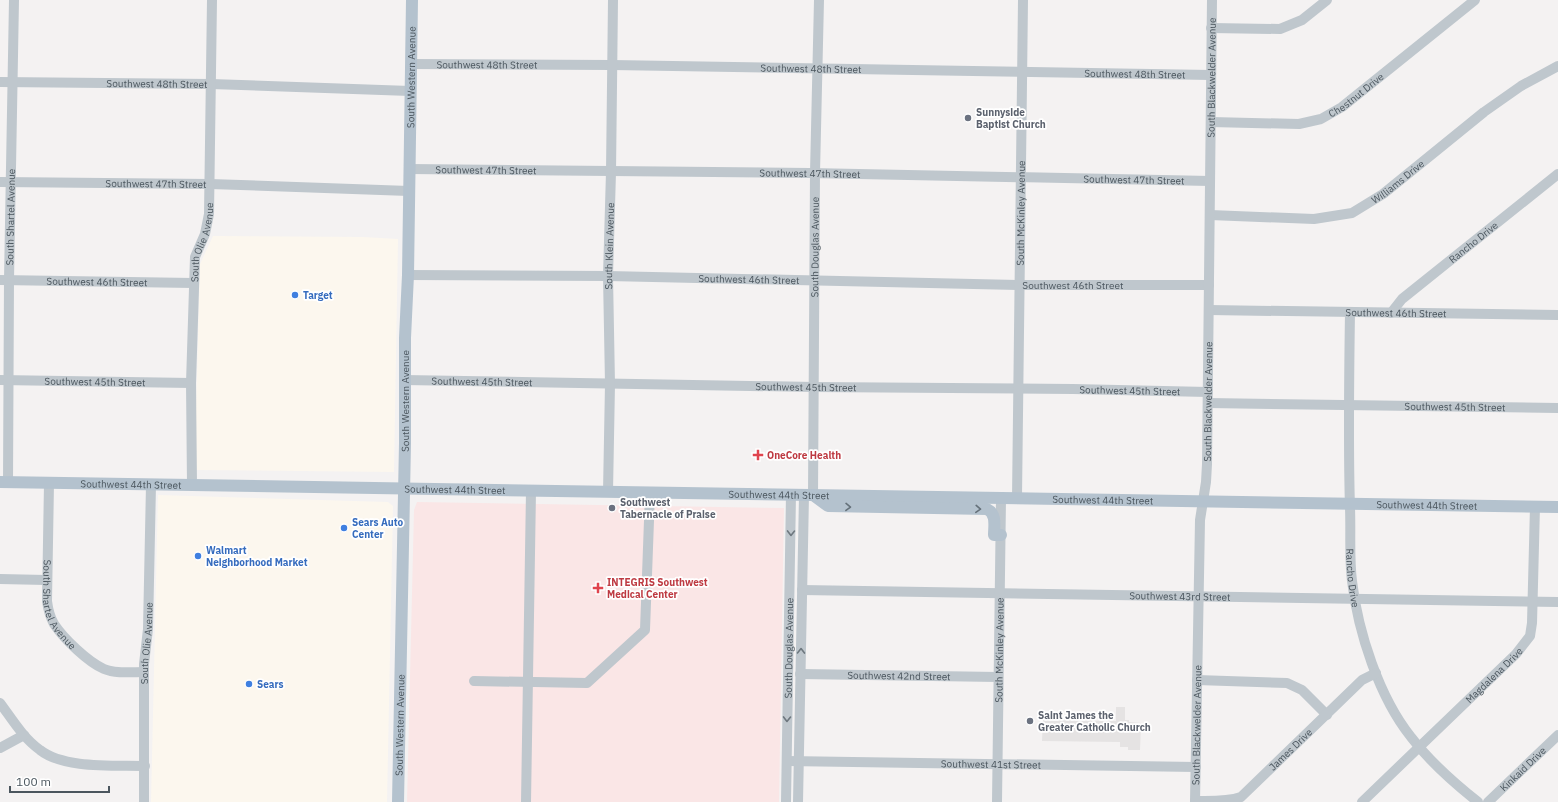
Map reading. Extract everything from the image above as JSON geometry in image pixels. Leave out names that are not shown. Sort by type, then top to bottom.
[{"type":"main road","name":"South Western Avenue","points":[[398,802],[404,489],[404,380],[408,275],[412,0]]},
{"type":"main road","name":"Southwest 44th Street","points":[[4,482],[1558,507]]},
{"type":"main road","points":[[808,495],[828,506],[988,509],[994,516],[997,535]]},
{"type":"street","name":"South Shartel Avenue","points":[[4,482],[5,280],[11,182],[14,0]]},
{"type":"street","name":"South Olie Avenue","points":[[192,485],[191,383],[194,257],[205,234],[209,214],[212,0]]},
{"type":"street","name":"South Klein Avenue","points":[[608,492],[610,384],[608,276],[613,0]]},
{"type":"street","name":"South Douglas Avenue","points":[[798,802],[802,590],[814,387],[815,173],[819,0]]},
{"type":"street","name":"South McKinley Avenue","points":[[1017,498],[1023,0]]},
{"type":"street","name":"South Blackwelder Avenue","points":[[1195,802],[1200,520],[1206,482],[1208,398],[1212,0]]},
{"type":"street","points":[[1211,28],[1280,30],[1302,20],[1327,0]]},
{"type":"street","name":"Chestnut Drive","points":[[1211,122],[1299,124],[1321,119],[1342,107],[1475,0]]},
{"type":"street","name":"Southwest 48th Street","points":[[411,64],[612,65],[1211,75]]},
{"type":"street","name":"Williams Drive","points":[[1210,216],[1314,219],[1352,213],[1383,194],[1484,112],[1521,86],[1558,66]]},
{"type":"street","name":"Southwest 48th Street","points":[[0,82],[211,84],[410,91]]},
{"type":"street","name":"Southwest 47th Street","points":[[409,169],[815,173],[1210,181]]},
{"type":"street","name":"Rancho Drive","points":[[1391,313],[1402,299],[1558,174]]},
{"type":"street","name":"Southwest 47th Street","points":[[0,182],[210,184],[409,191]]},
{"type":"street","name":"Southwest 46th Street","points":[[408,275],[608,276],[1020,285],[1210,285]]},
{"type":"street","name":"Southwest 46th Street","points":[[5,280],[193,283]]},
{"type":"street","name":"Southwest 46th Street","points":[[1209,310],[1558,315]]},
{"type":"street","name":"Rancho Drive","points":[[1350,312],[1350,564],[1354,598],[1366,645],[1376,673],[1397,717],[1419,747],[1451,779],[1478,802]]},
{"type":"street","name":"Southwest 45th Street","points":[[4,380],[191,383]]},
{"type":"street","name":"Southwest 45th Street","points":[[404,380],[814,387],[1018,388],[1349,406],[1558,408]]},
{"type":"street","name":"South Shartel Avenue","points":[[49,483],[46,580],[47,601],[49,612],[54,624],[77,650],[89,660],[105,669],[125,672],[144,672]]},
{"type":"street","name":"South Olie Avenue","points":[[144,802],[144,672],[148,629],[151,485]]},
{"type":"street","points":[[526,802],[531,491]]},
{"type":"street","points":[[474,681],[587,683],[645,630],[650,493]]},
{"type":"street","name":"South Douglas Avenue","points":[[786,802],[791,494]]},
{"type":"street","name":"South McKinley Avenue","points":[[997,802],[1000,593],[997,535],[1001,498]]},
{"type":"street","name":"Magdalena Drive","points":[[1362,802],[1521,648],[1530,636],[1532,630],[1535,506]]},
{"type":"street","points":[[0,579],[46,580]]},
{"type":"street","name":"Southwest 43rd Street","points":[[802,590],[1199,595],[1558,602]]},
{"type":"street","name":"James Drive","points":[[1195,802],[1223,801],[1241,797],[1362,680],[1376,673]]},
{"type":"street","name":"Southwest 42nd Street","points":[[800,674],[998,677]]},
{"type":"street","points":[[1197,680],[1287,683],[1302,690],[1326,715]]},
{"type":"street","points":[[0,703],[24,735],[49,756],[72,763],[145,766]]},
{"type":"street","points":[[0,748],[24,735]]},
{"type":"street","name":"Kinkaid Drive","points":[[1488,802],[1558,735]]},
{"type":"street","name":"Southwest 41st Street","points":[[787,761],[1196,767]]},
{"type":"shaded area","points":[[213,236],[363,237],[398,239],[394,472],[195,470],[200,264]]},
{"type":"shaded area","points":[[158,495],[388,502],[393,506],[387,802],[151,802]]},
{"type":"shaded area","name":"INTEGRIS Southwest Medical Center","points":[[417,502],[784,508],[779,802],[407,802],[414,510]]},
{"type":"shaded area","points":[[1116,707],[1125,707],[1125,720],[1129,720],[1129,722],[1141,723],[1140,750],[1128,750],[1128,747],[1120,747],[1120,742],[1042,741],[1043,720],[1116,721]]},
{"type":"place","name":"Sunnyside Baptist Church","points":[[968,118]]},
{"type":"place","name":"Target","points":[[295,295]]},
{"type":"place","name":"OneCore Health","points":[[758,455]]},
{"type":"place","name":"Southwest Tabernacle of Praise","points":[[612,508]]},
{"type":"place","name":"Sears Auto Center","points":[[344,528]]},
{"type":"place","name":"Walmart Neighborhood Market","points":[[198,556]]},
{"type":"place","name":"INTEGRIS Southwest Medical Center","points":[[598,588]]},
{"type":"place","name":"Sears","points":[[249,684]]},
{"type":"place","name":"Saint James the Greater Catholic Church","points":[[1030,721]]}]
